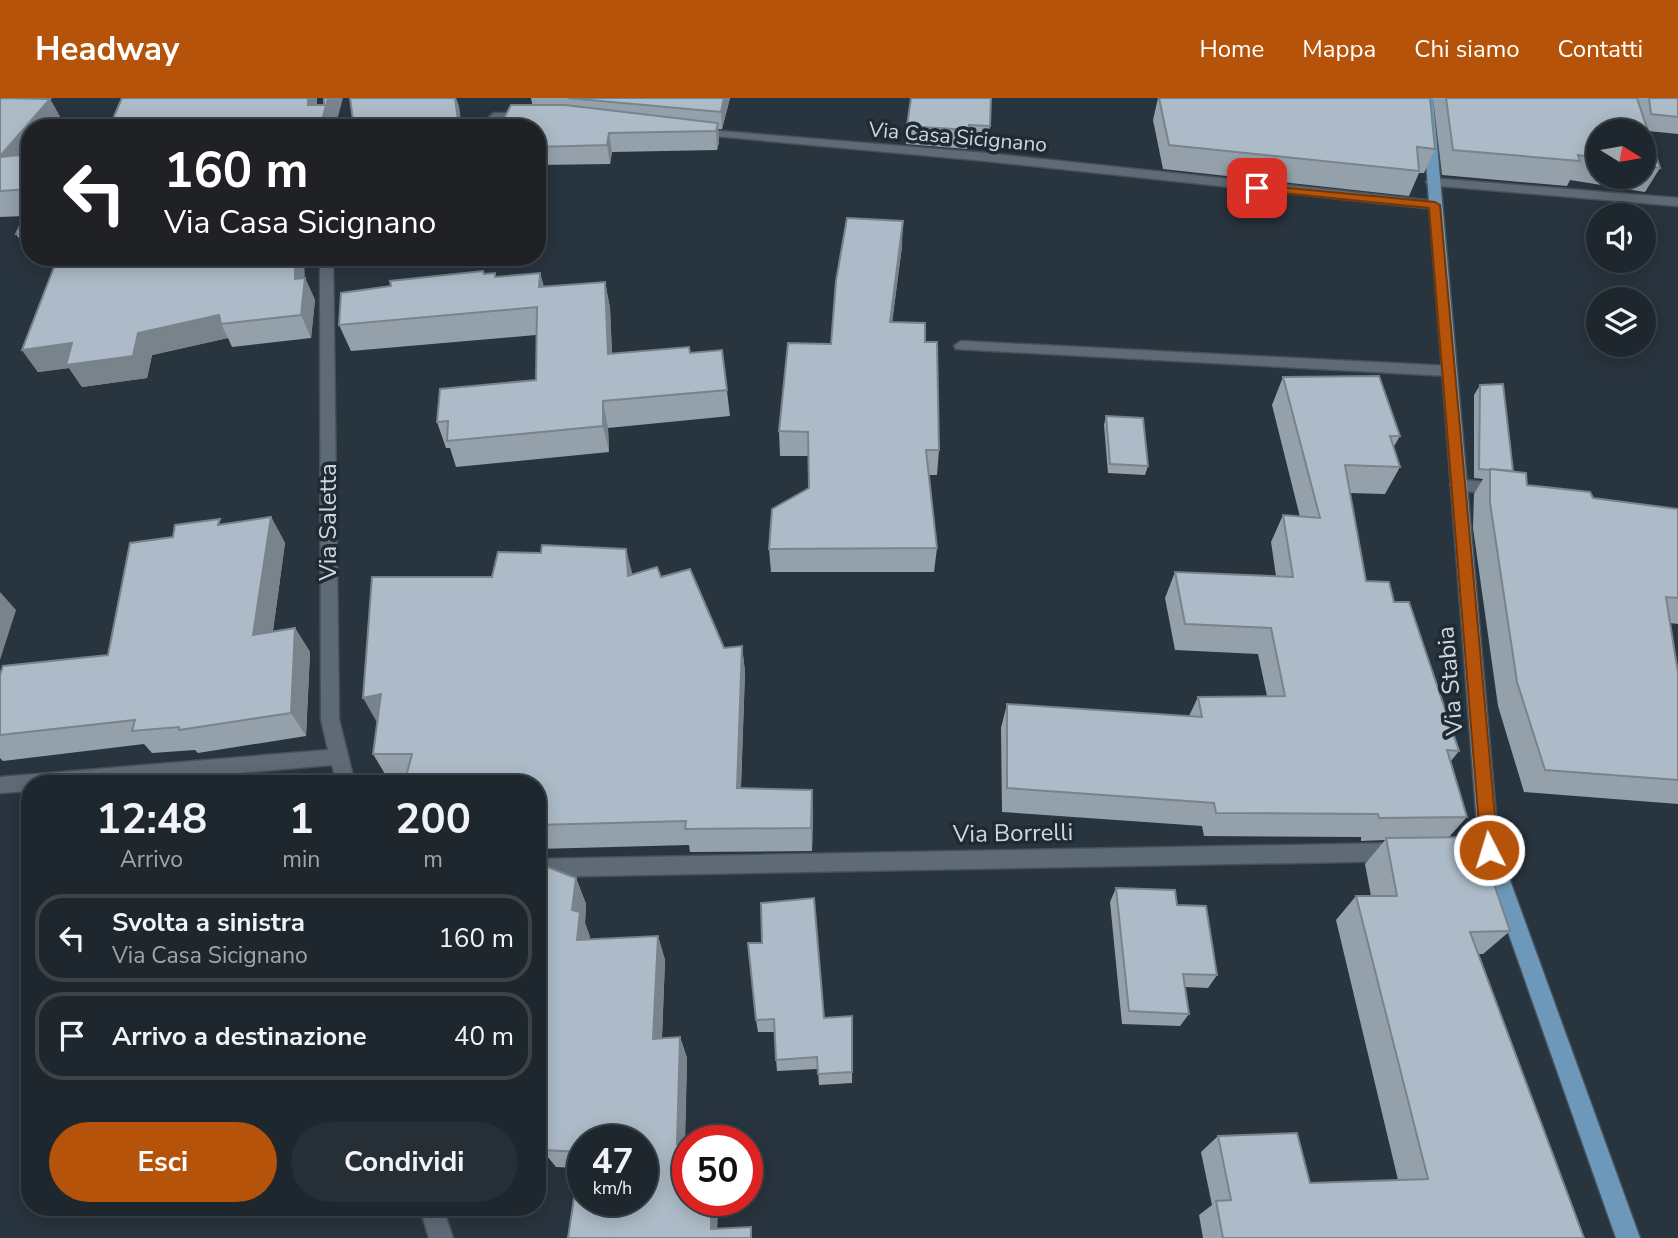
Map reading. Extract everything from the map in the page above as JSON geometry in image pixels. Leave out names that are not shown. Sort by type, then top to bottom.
[{"type":"main road","name":"Via Stabia","points":[[1427,98],[1489,850],[1628,1238]]},
{"type":"street","points":[[491,119],[494,116],[544,117]]},
{"type":"street","name":"Via Casa Sicignano","points":[[685,131],[986,157],[1435,205]]},
{"type":"street","points":[[1432,182],[1678,202]]},
{"type":"street","name":"Via Saletta","points":[[326,266],[330,719],[344,775]]},
{"type":"street","points":[[961,346],[1449,371]]},
{"type":"street","points":[[1458,485],[1513,491]]},
{"type":"street","points":[[121,775],[339,757]]},
{"type":"street","points":[[0,785],[21,783]]},
{"type":"street","points":[[1465,851],[1489,850]]},
{"type":"street","name":"Via Borrelli","points":[[546,868],[1415,852]]},
{"type":"street","points":[[434,1216],[441,1238]]},
{"type":"building","points":[[0,98],[50,99],[32,119],[21,119],[21,132],[0,156]]},
{"type":"building","points":[[122,98],[308,98],[308,105],[324,105],[324,98],[328,98],[322,119],[113,119]]},
{"type":"building","points":[[350,98],[455,98],[458,119],[353,119]]},
{"type":"building","points":[[568,98],[724,98],[721,112]]},
{"type":"building","points":[[911,98],[991,98],[990,126],[969,125],[969,130],[907,126]]},
{"type":"building","points":[[1159,98],[1430,98],[1435,149],[1417,147],[1419,171],[1169,145]]},
{"type":"building","points":[[1446,98],[1637,98],[1644,119],[1586,119],[1586,156],[1578,155],[1580,161],[1453,150]]},
{"type":"building","points":[[1649,98],[1678,98],[1678,117],[1651,114]]},
{"type":"building","points":[[511,105],[565,105],[718,123],[716,131],[609,133],[607,145],[546,147],[546,119],[504,119]]},
{"type":"building","points":[[21,155],[21,190],[0,191],[0,157]]},
{"type":"building","points":[[847,218],[903,221],[890,322],[925,323],[925,342],[937,342],[939,450],[926,450],[937,548],[769,549],[772,509],[809,488],[808,432],[779,431],[788,343],[831,344],[836,281]]},
{"type":"building","points":[[55,266],[295,266],[295,279],[305,278],[301,315],[221,324],[219,315],[138,333],[133,356],[66,365],[72,343],[22,350]]},
{"type":"building","points":[[483,271],[484,274],[495,273],[495,277],[540,273],[539,287],[605,282],[608,354],[689,347],[690,353],[722,350],[727,390],[603,401],[603,426],[447,441],[448,421],[437,422],[440,389],[536,380],[537,307],[339,325],[341,293],[391,286],[390,281]]},
{"type":"building","points":[[1379,376],[1400,436],[1390,436],[1400,467],[1345,465],[1366,581],[1389,582],[1394,602],[1409,602],[1459,751],[1447,750],[1467,817],[1379,818],[1378,814],[1216,813],[1214,803],[1007,788],[1007,704],[1202,717],[1198,697],[1285,696],[1271,628],[1185,624],[1175,572],[1293,577],[1283,515],[1320,518],[1283,377]]},
{"type":"building","points":[[1503,384],[1513,471],[1479,469],[1480,385]]},
{"type":"building","points":[[1106,416],[1143,418],[1148,466],[1110,464]]},
{"type":"building","points":[[1490,469],[1526,473],[1527,485],[1590,492],[1593,498],[1678,509],[1678,598],[1666,597],[1678,673],[1678,780],[1545,770],[1517,682],[1490,503]]},
{"type":"building","points":[[271,517],[253,635],[295,628],[291,713],[179,730],[179,727],[132,731],[135,720],[0,735],[0,675],[3,666],[108,655],[130,543],[173,537],[175,525],[220,519],[218,525]]},
{"type":"building","points":[[542,545],[626,549],[628,576],[657,567],[661,577],[690,569],[724,648],[742,646],[737,788],[812,790],[811,828],[685,829],[686,821],[546,825],[546,775],[406,775],[412,754],[373,754],[381,694],[363,698],[372,577],[492,577],[498,552],[541,553]]},
{"type":"building","points":[[1478,837],[1510,931],[1470,932],[1584,1238],[1223,1238],[1216,1201],[1231,1200],[1218,1136],[1297,1133],[1310,1183],[1428,1179],[1356,896],[1397,896],[1386,838]]},
{"type":"building","points":[[546,866],[576,878],[572,910],[580,912],[577,940],[658,936],[653,1039],[680,1037],[678,1125],[672,1125],[672,1216],[711,1216],[711,1229],[751,1227],[751,1238],[568,1238],[571,1216],[658,1216],[658,1125],[567,1125],[567,1151],[546,1150]]},
{"type":"building","points":[[1116,888],[1175,890],[1177,905],[1206,906],[1217,975],[1183,974],[1189,1014],[1129,1011]]},
{"type":"building","points":[[814,898],[824,1018],[852,1016],[852,1072],[818,1074],[817,1057],[776,1060],[774,1019],[756,1020],[748,943],[762,943],[761,903]]},
{"type":"route","points":[[1257,188],[1435,205],[1489,850]]}]
